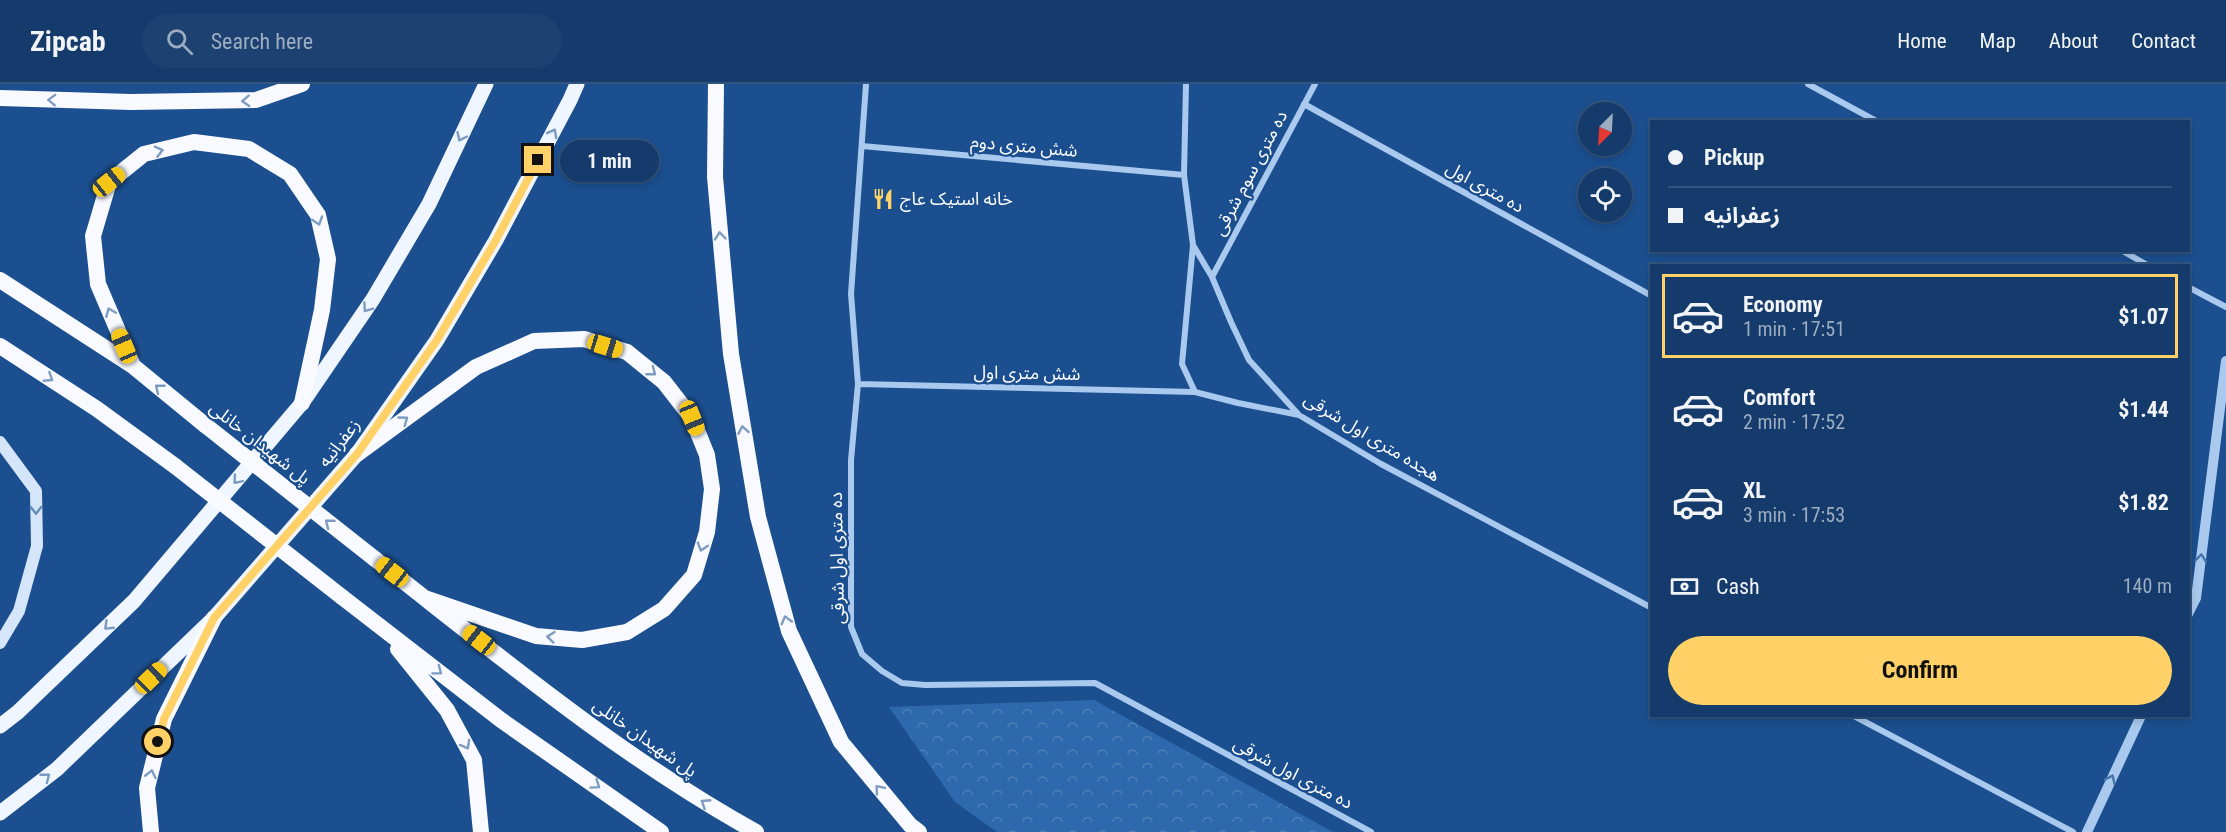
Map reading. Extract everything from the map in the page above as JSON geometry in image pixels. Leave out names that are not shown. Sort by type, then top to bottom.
[{"type":"highway","points":[[0,98],[131,102],[256,100],[302,84]]},
{"type":"highway","points":[[716,84],[715,177],[729,342],[758,517],[789,631],[841,742],[910,825],[919,832]]},
{"type":"highway","points":[[133,366],[98,284],[93,236],[109,182],[144,154],[194,142],[249,150],[290,174],[318,215],[328,260],[322,310],[302,403]]},
{"type":"highway","name":"پل شهیدان خانلی","points":[[0,280],[133,366],[425,598],[630,753],[714,808],[756,832]]},
{"type":"highway","points":[[357,454],[476,367],[534,340],[584,339],[627,352],[664,382],[692,418],[707,455],[712,489],[707,532],[694,575],[664,609],[627,632],[582,640],[536,636],[425,598]]},
{"type":"highway","points":[[0,346],[97,409],[175,466],[501,720],[662,832]]},
{"type":"highway","points":[[151,832],[147,788],[164,719],[214,618]]},
{"type":"highway","points":[[383,629],[447,710],[474,760],[481,832]]},
{"type":"main road","points":[[0,726],[18,712],[134,601],[302,403],[373,299],[429,204],[486,84]]},
{"type":"main road","name":"زعفرانیه","points":[[0,813],[57,769],[214,618],[357,454],[449,320],[496,240],[577,84]]},
{"type":"main road","points":[[0,442],[36,491],[37,546],[20,611],[0,643]]},
{"type":"street","name":"ده متری اول شرقی","points":[[866,84],[851,294],[858,384],[851,460],[851,627],[862,654],[882,671],[902,683],[925,685],[1095,682],[1371,832]]},
{"type":"street","name":"هجده متری اول شرقی","points":[[1186,84],[1184,175],[1193,245],[1212,277],[1250,360],[1299,415],[1381,464],[1650,607]]},
{"type":"street","name":"ده متری سوم شرقی","points":[[1212,277],[1315,84]]},
{"type":"street","points":[[1808,84],[1874,120]]},
{"type":"street","name":"ده متری اول","points":[[1304,104],[1650,295]]},
{"type":"street","name":"شش متری دوم","points":[[862,146],[1184,175]]},
{"type":"street","points":[[1193,245],[1182,364],[1195,392]]},
{"type":"street","points":[[2124,252],[2146,264]]},
{"type":"street","points":[[2190,288],[2226,307]]},
{"type":"street","points":[[2192,596],[2226,361]]},
{"type":"street","name":"شش متری اول","points":[[858,384],[1195,392],[1299,415]]},
{"type":"street","points":[[1856,717],[2073,832]]},
{"type":"street","points":[[2086,832],[2141,717]]},
{"type":"green space","points":[[1094,700],[1333,832],[997,832],[955,802],[889,707]]},
{"type":"place","name":"خانه استیک عاج","points":[[883,199]]},
{"type":"route","points":[[158,742],[164,719],[214,618],[357,454],[437,340],[496,240],[538,160]]}]
